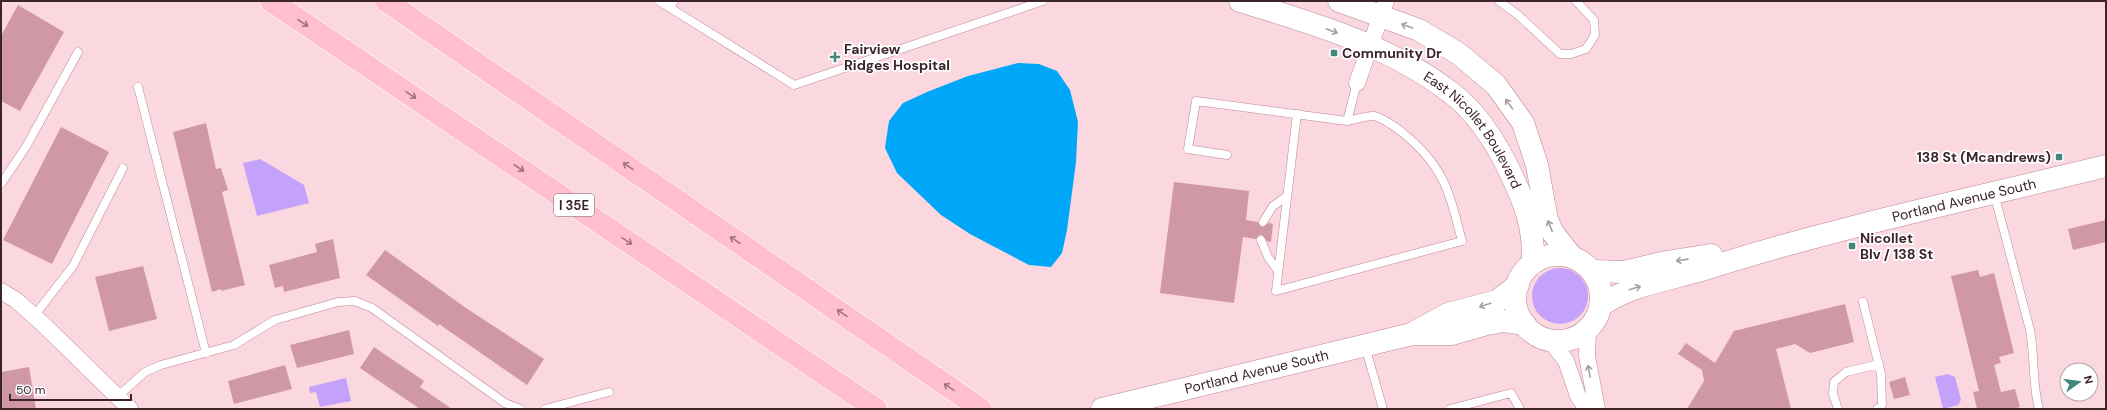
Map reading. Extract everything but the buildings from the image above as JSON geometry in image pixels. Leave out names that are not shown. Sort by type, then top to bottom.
[{"type":"highway","name":"I 35E","points":[[271,1],[876,409]]},
{"type":"highway","points":[[386,1],[982,409]]},
{"type":"highway","points":[[400,1],[477,63]]},
{"type":"street","name":"East Nicollet Boulevard","points":[[1240,1],[1302,20],[1370,46],[1416,69],[1451,92],[1480,123],[1503,157],[1522,198],[1531,223],[1533,263]]},
{"type":"street","name":"East Nicollet Boulevard","points":[[1339,1],[1383,8],[1459,54],[1496,85],[1523,123],[1537,165],[1547,220],[1553,233],[1572,257]]},
{"type":"street","points":[[1357,83],[1383,8]]},
{"type":"street","name":"Portland Avenue South","points":[[1600,306],[1628,289],[1671,279],[1776,246],[2106,166]]},
{"type":"street","name":"Portland Avenue South","points":[[1592,272],[1624,272],[1666,262],[1776,246]]},
{"type":"street","points":[[1549,340],[1570,339],[1588,329],[1598,314],[1601,294],[1598,282],[1592,272],[1583,263],[1572,257],[1559,255],[1545,257],[1533,263],[1523,273],[1518,285],[1517,306],[1525,324],[1532,331],[1549,340],[1566,361],[1578,396],[1587,409]]},
{"type":"street","name":"Portland Avenue South","points":[[1412,334],[1448,314],[1497,301],[1518,285]]},
{"type":"street","points":[[1,291],[16,300],[34,316],[130,409]]},
{"type":"street","name":"Portland Avenue South","points":[[1102,409],[1412,334],[1452,334],[1487,324],[1504,321],[1525,324]]},
{"type":"street","points":[[1588,329],[1587,356],[1597,409]]},
{"type":"lane","points":[[659,1],[672,4],[794,85],[1043,1]]},
{"type":"lane","points":[[1499,1],[1560,54],[1571,54],[1586,49],[1595,35],[1594,20],[1576,1]]},
{"type":"lane","points":[[1,184],[27,146],[78,52]]},
{"type":"lane","points":[[1347,121],[1357,83]]},
{"type":"lane","points":[[138,87],[206,352]]},
{"type":"lane","points":[[1227,155],[1188,149],[1196,101],[1297,114],[1347,121],[1374,116],[1393,125],[1418,145],[1438,170],[1449,191],[1462,241],[1276,291],[1297,114]]},
{"type":"lane","points":[[34,316],[73,266],[123,168]]},
{"type":"lane","points":[[1994,193],[2030,330],[2034,353],[2036,396],[2039,409]]},
{"type":"lane","points":[[1263,222],[1273,206],[1287,196]]},
{"type":"lane","points":[[1261,240],[1268,258],[1278,271]]},
{"type":"lane","points":[[117,397],[145,372],[161,365],[234,344],[275,320],[338,302],[355,301],[372,308],[505,403],[519,409]]},
{"type":"lane","points":[[1863,302],[1881,374],[1882,405],[1877,409]]},
{"type":"lane","points":[[1365,345],[1383,409]]},
{"type":"lane","points":[[1838,409],[1833,394],[1834,382],[1846,372],[1879,364]]},
{"type":"lane","points":[[545,409],[609,392]]},
{"type":"lane","points":[[1450,409],[1511,393],[1520,409]]},
{"type":"shaded area","points":[[260,159],[304,185],[309,203],[257,216],[243,163]]},
{"type":"shaded area","points":[[1560,268],[1571,270],[1580,276],[1586,285],[1588,296],[1586,307],[1580,316],[1571,322],[1560,324],[1549,322],[1540,316],[1534,307],[1532,296],[1534,285],[1540,276],[1549,270]]},
{"type":"shaded area","points":[[1948,374],[1955,377],[1961,400],[1958,405],[1943,409],[1935,377]]},
{"type":"shaded area","points":[[346,378],[351,401],[320,407],[316,392],[310,393],[309,387]]},
{"type":"water","points":[[1018,63],[1039,64],[1057,71],[1070,90],[1078,122],[1076,162],[1067,230],[1062,253],[1051,267],[1029,265],[970,234],[941,215],[897,173],[885,148],[889,121],[903,103],[968,76]]},
{"type":"place","name":"Community Dr","points":[[1334,53]]},
{"type":"place","name":"Fairview Ridges Hospital","points":[[835,57]]},
{"type":"place","name":"138 St (Mcandrews)","points":[[2059,157]]},
{"type":"place","name":"Nicollet Blv / 138 St","points":[[1852,246]]}]
